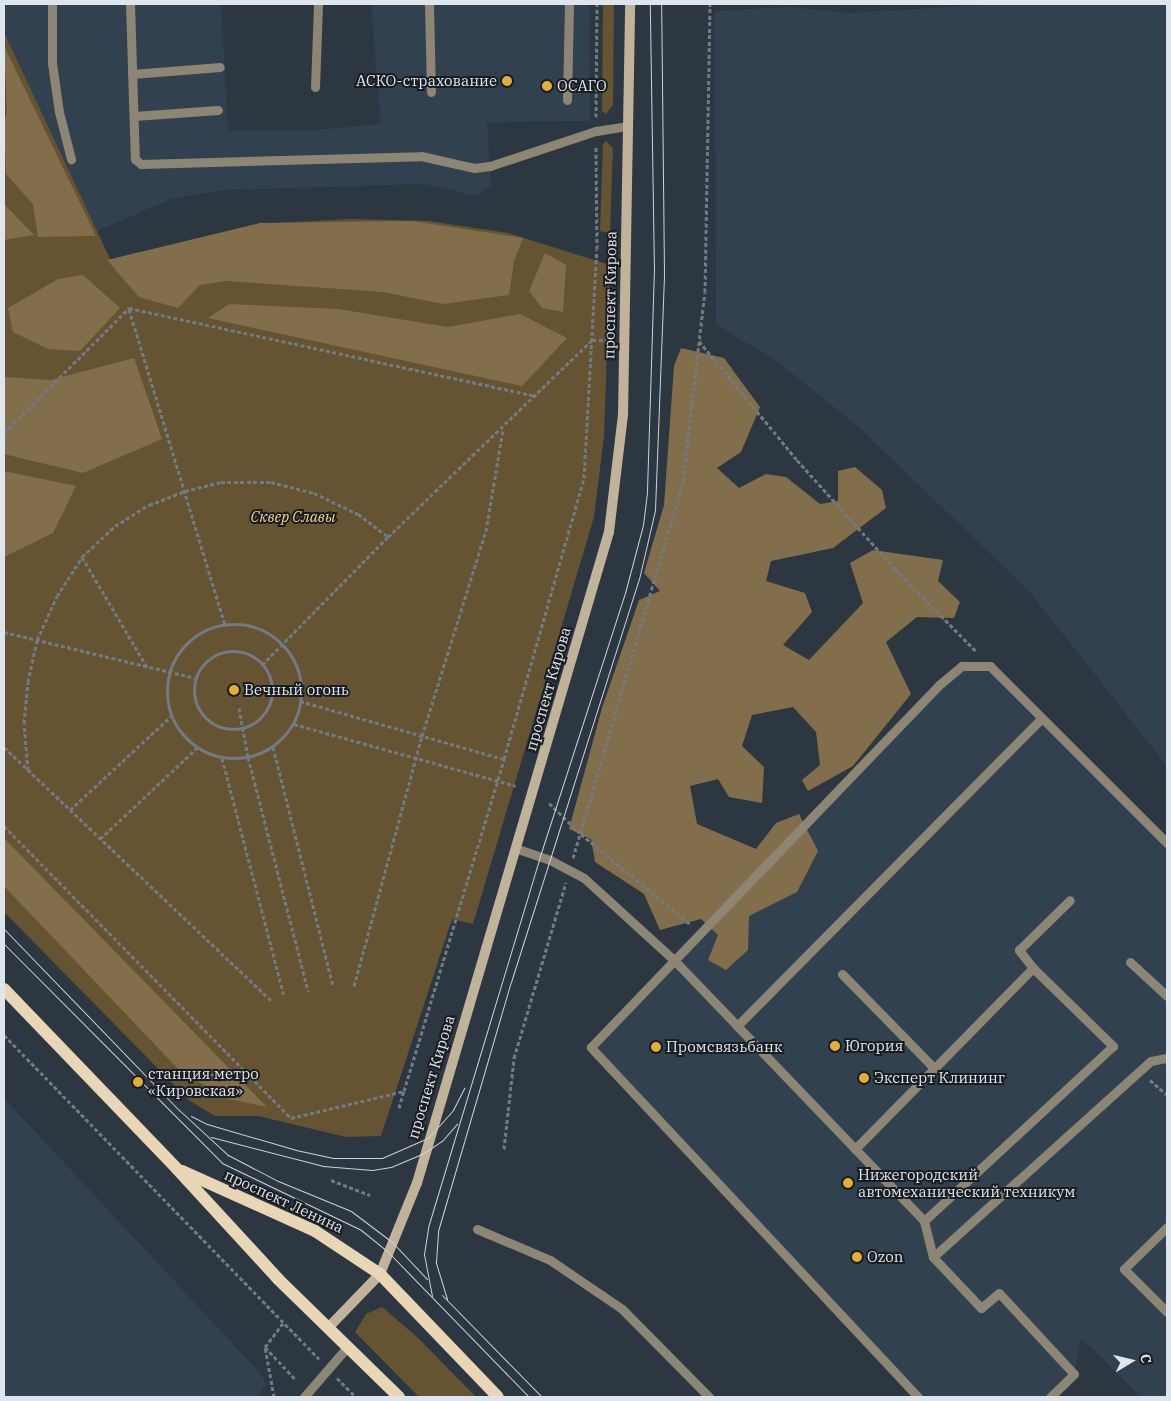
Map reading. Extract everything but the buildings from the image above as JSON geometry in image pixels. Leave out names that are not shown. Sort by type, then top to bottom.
[{"type":"main road","name":"проспект Ленина","points":[[4,989],[178,1169],[278,1279],[399,1397]]},
{"type":"main road","name":"проспект Ленина","points":[[178,1169],[315,1231],[380,1274],[498,1397]]},
{"type":"street","name":"проспект Кирова","points":[[328,1328],[380,1274],[417,1183],[609,532],[623,415],[630,4]]},
{"type":"street","name":"проспект Кирова","points":[[629,17],[636,4]]},
{"type":"lane","points":[[52,4],[52,63],[59,112],[71,159]]},
{"type":"lane","points":[[130,4],[134,159],[140,164],[421,156],[474,168],[490,166],[596,131],[627,126]]},
{"type":"lane","points":[[315,87],[318,4]]},
{"type":"lane","points":[[429,4],[431,92]]},
{"type":"lane","points":[[567,100],[569,4]]},
{"type":"lane","points":[[132,74],[220,67]]},
{"type":"lane","points":[[134,116],[218,110]]},
{"type":"lane","points":[[918,1397],[591,1047],[939,685],[962,666],[990,666],[1167,843]]},
{"type":"lane","points":[[737,1026],[1042,718]]},
{"type":"lane","points":[[515,848],[570,869],[675,961],[924,1221],[933,1257],[981,1308],[999,1293],[1074,1374],[1050,1397]]},
{"type":"lane","points":[[924,1221],[1113,1046],[1033,968],[1019,950],[1070,900]]},
{"type":"lane","points":[[1130,962],[1167,996]]},
{"type":"lane","points":[[855,1149],[1033,968]]},
{"type":"lane","points":[[842,974],[934,1068]]},
{"type":"lane","points":[[933,1257],[1151,1061],[1167,1058]]},
{"type":"lane","points":[[1167,1227],[1124,1269],[1167,1312]]},
{"type":"lane","points":[[477,1229],[550,1260],[622,1309],[709,1397]]},
{"type":"lane","points":[[304,1397],[327,1368],[348,1346]]},
{"type":"path","points":[[399,1108],[504,759],[582,487],[597,249],[596,4]]},
{"type":"path","points":[[504,1149],[514,1058],[678,505],[705,292],[710,4]]},
{"type":"path","points":[[129,308],[536,396]]},
{"type":"path","points":[[4,433],[129,308]]},
{"type":"path","points":[[129,308],[225,624]]},
{"type":"path","points":[[262,665],[388,537],[503,429],[592,340]]},
{"type":"path","points":[[700,341],[797,460],[895,569],[990,666]]},
{"type":"path","points":[[354,986],[422,736],[486,531],[503,429]]},
{"type":"path","points":[[28,770],[24,723],[28,682],[37,640],[57,596],[82,557],[115,526],[149,505],[185,491],[221,482],[271,482],[314,493],[358,514],[388,537]]},
{"type":"path","points":[[82,557],[147,667]]},
{"type":"path","points":[[225,624],[250,625],[267,632],[282,644],[296,666],[300,701],[294,724],[273,746],[248,758],[222,758],[197,748],[183,736],[171,716],[165,694],[169,672],[178,652],[189,640],[206,629],[225,624]]},
{"type":"path","points":[[4,632],[195,678]]},
{"type":"path","points":[[242,652],[262,665],[270,677],[271,699],[261,717],[242,729],[222,728],[204,717],[195,700],[195,678],[210,658],[221,653],[242,652]]},
{"type":"path","points":[[300,701],[504,759]]},
{"type":"path","points":[[239,708],[248,758],[308,991]]},
{"type":"path","points":[[70,810],[171,716]]},
{"type":"path","points":[[294,724],[516,786]]},
{"type":"path","points":[[273,746],[333,985]]},
{"type":"path","points":[[4,747],[272,1001]]},
{"type":"path","points":[[100,839],[197,748]]},
{"type":"path","points":[[222,758],[284,996]]},
{"type":"path","points":[[549,803],[581,834],[701,934]]},
{"type":"path","points":[[4,826],[291,1118],[404,1091]]},
{"type":"path","points":[[4,1035],[356,1397]]},
{"type":"path","points":[[1140,1071],[1167,1095]]},
{"type":"path","points":[[331,1180],[370,1195]]},
{"type":"path","points":[[274,1397],[265,1347],[283,1323]]},
{"type":"path","points":[[265,1347],[295,1380]]},
{"type":"shaded area","points":[[4,4],[221,4],[228,130],[317,130],[381,124],[371,4],[589,4],[590,121],[487,122],[491,185],[476,196],[424,184],[224,190],[171,199],[97,231],[4,32]]},
{"type":"shaded area","points":[[1001,4],[1167,4],[1167,766],[1029,591],[860,428],[777,361],[716,325],[715,11],[788,7],[849,13]]},
{"type":"shaded area","points":[[4,46],[96,236],[38,237],[33,204],[6,174],[4,121],[7,112]]},
{"type":"shaded area","points":[[4,204],[34,235],[4,240]]},
{"type":"shaded area","points":[[412,221],[523,238],[514,261],[509,295],[443,304],[383,292],[226,281],[200,285],[178,308],[139,297],[107,260],[260,223]]},
{"type":"shaded area","points":[[545,253],[566,265],[563,312],[542,308],[529,291]]},
{"type":"shaded area","points":[[83,275],[120,308],[80,351],[48,349],[13,332],[8,308],[58,279]]},
{"type":"shaded area","points":[[229,304],[338,309],[448,327],[520,314],[567,338],[522,386],[208,318]]},
{"type":"shaded area","points":[[681,348],[724,358],[760,407],[741,452],[717,468],[739,488],[766,474],[786,477],[820,504],[838,501],[838,471],[855,467],[882,490],[886,508],[833,548],[771,561],[766,581],[805,593],[812,612],[783,645],[809,660],[863,603],[850,563],[873,550],[943,560],[938,581],[960,602],[954,618],[917,617],[886,642],[911,694],[853,766],[808,791],[802,780],[820,765],[816,732],[793,707],[752,715],[742,746],[764,767],[762,803],[729,797],[718,779],[690,786],[697,824],[756,849],[776,823],[799,814],[818,851],[797,892],[749,916],[748,950],[726,970],[708,960],[718,935],[701,919],[660,930],[644,894],[595,862],[591,839],[569,829],[602,708],[639,600],[660,591],[644,573],[664,505],[674,366]]},
{"type":"shaded area","points":[[134,358],[162,439],[83,473],[4,454],[4,377],[51,380]]},
{"type":"shaded area","points":[[4,471],[76,486],[53,533],[4,557]]},
{"type":"shaded area","points":[[962,666],[990,666],[1167,843],[1167,1397],[1141,1397],[1081,1338],[1074,1374],[1050,1397],[918,1397],[591,1047]]},
{"type":"shaded area","points":[[4,838],[267,1107],[229,1099],[180,1071],[4,886]]},
{"type":"shaded area","points":[[4,1098],[259,1372],[267,1384],[256,1397],[4,1397]]},
{"type":"green space","points":[[603,4],[614,4],[613,105],[606,114],[602,111]]},
{"type":"green space","name":"Сквер Славы","points":[[4,32],[112,263],[276,223],[352,219],[428,221],[508,233],[610,265],[604,436],[594,517],[473,924],[452,919],[381,1136],[346,1137],[258,1116],[215,1116],[190,1101],[4,912]]},
{"type":"green space","points":[[606,141],[613,148],[610,233],[600,231],[603,144]]},
{"type":"green space","points":[[382,1307],[417,1337],[476,1397],[419,1397],[355,1332],[366,1314]]},
{"type":"tram line","points":[[432,1296],[424,1254],[429,1224],[540,856],[625,593],[643,525],[647,491],[654,272],[650,4]]},
{"type":"tram line","points":[[447,1299],[436,1262],[438,1231],[511,982],[639,579],[655,510],[664,274],[661,4]]},
{"type":"tram line","points":[[4,929],[179,1110],[228,1155],[278,1181],[351,1211],[392,1242],[427,1279]]},
{"type":"tram line","points":[[4,944],[222,1163],[361,1230],[389,1253],[529,1397]]},
{"type":"tram line","points":[[191,1116],[207,1124],[296,1150],[333,1158],[382,1158],[428,1138],[453,1110],[464,1088]]},
{"type":"tram line","points":[[211,1137],[323,1166],[372,1170],[391,1167],[424,1153],[442,1141],[457,1124]]},
{"type":"tram line","points":[[442,1295],[542,1397]]},
{"type":"place","name":"АСКО-страхование","points":[[507,81]]},
{"type":"place","name":"ОСАГО","points":[[547,86]]},
{"type":"place","name":"Вечный огонь","points":[[234,690]]},
{"type":"place","name":"Югория","points":[[835,1046]]},
{"type":"place","name":"Промсвязьбанк","points":[[656,1047]]},
{"type":"place","name":"Эксперт Клининг","points":[[864,1078]]},
{"type":"place","name":"станция метро «Кировская»","points":[[138,1082]]},
{"type":"place","name":"Нижегородский автомеханический техникум","points":[[848,1183]]},
{"type":"place","name":"Ozon","points":[[857,1257]]}]
